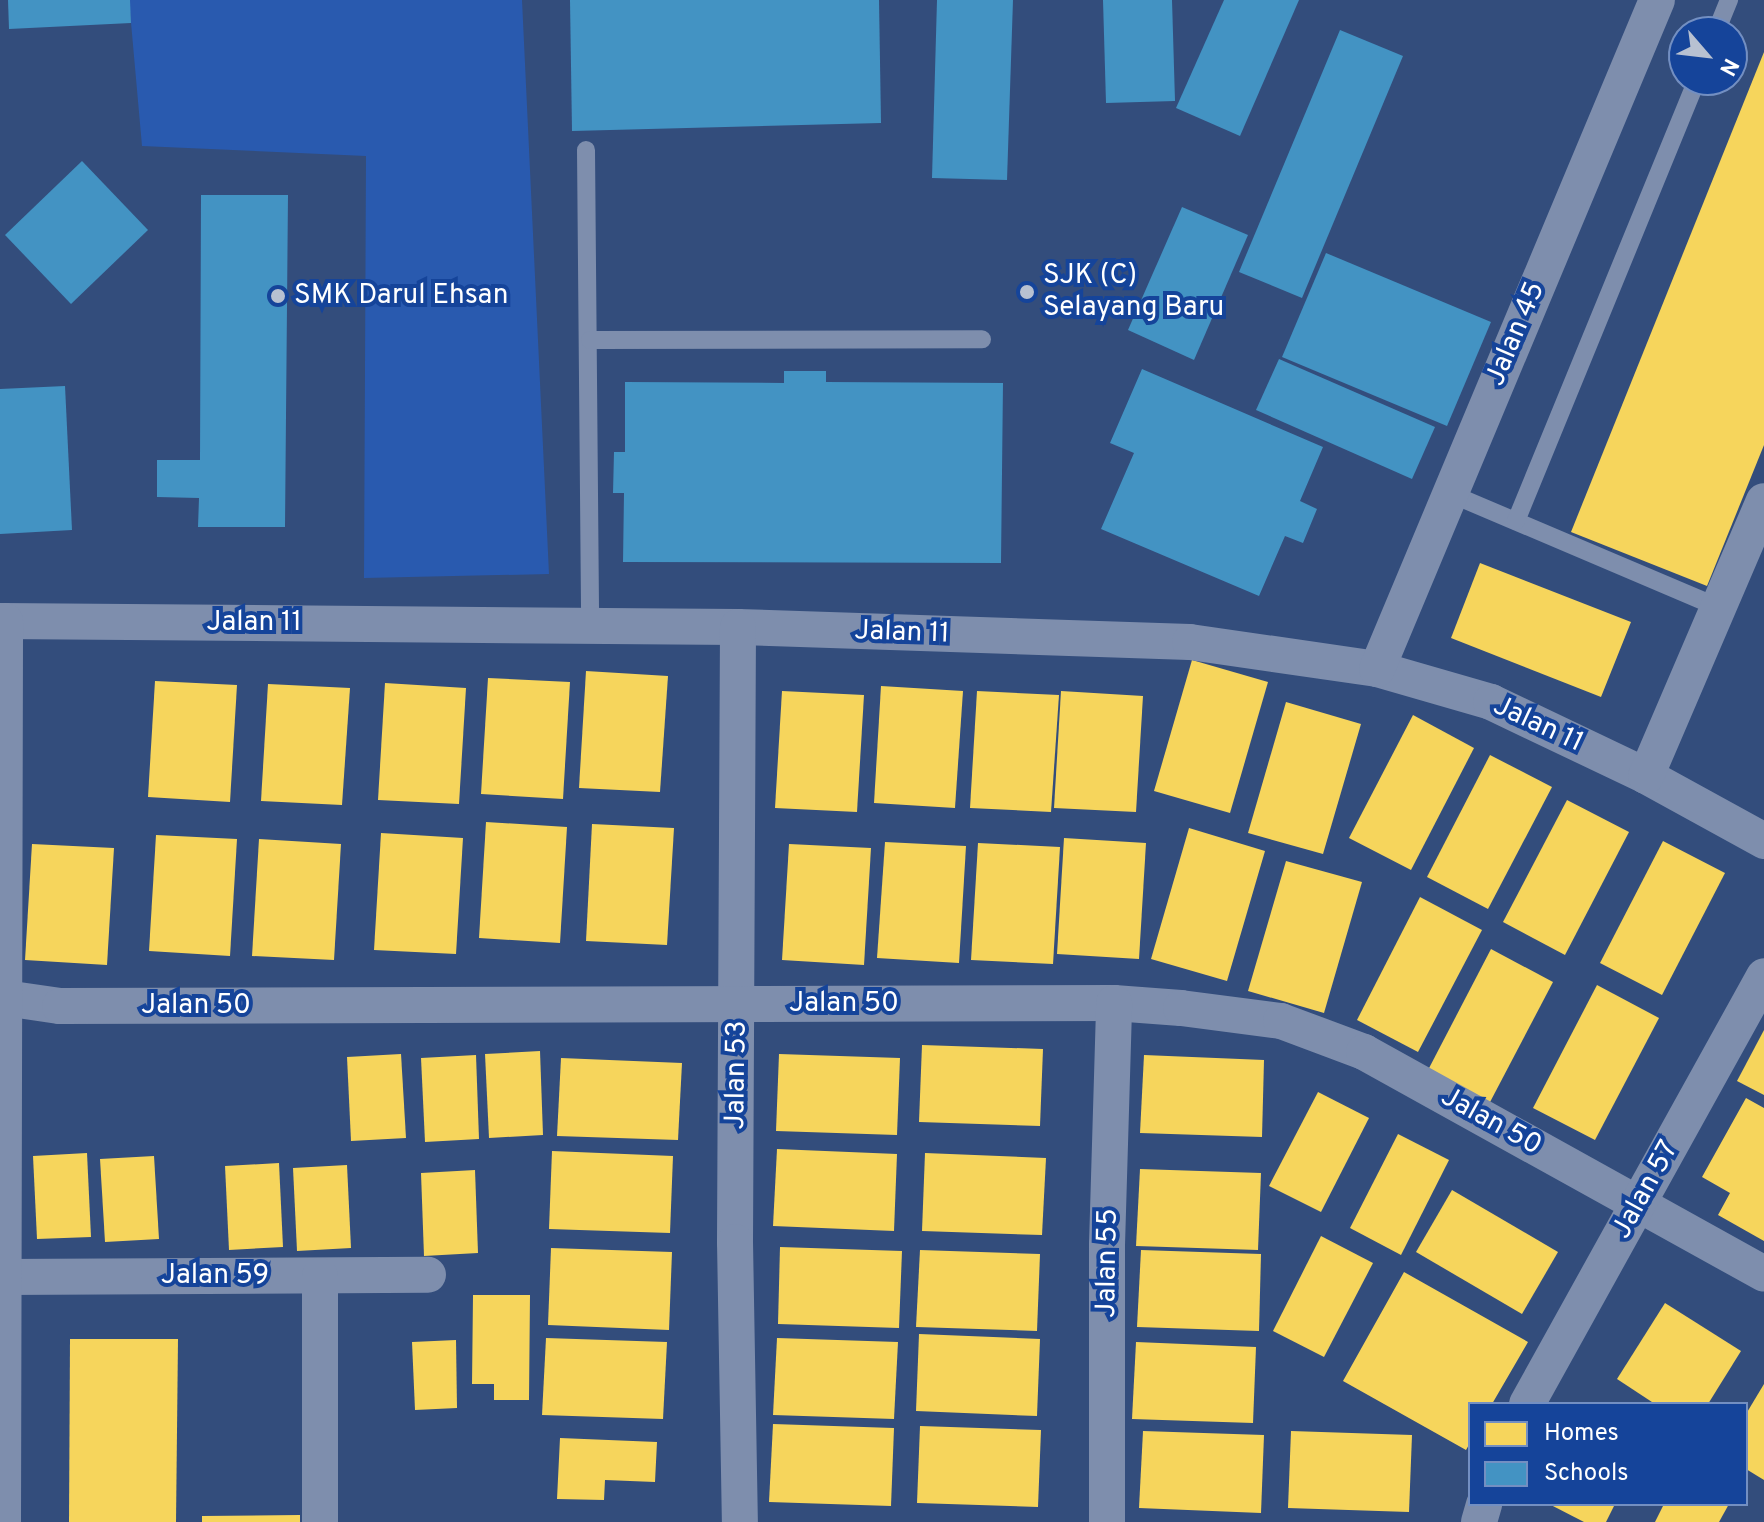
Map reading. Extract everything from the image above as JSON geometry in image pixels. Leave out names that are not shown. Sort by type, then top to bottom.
[{"type":"street","name":"Jalan 45","points":[[1377,669],[1657,0]]},
{"type":"street","points":[[1646,776],[1764,501]]},
{"type":"street","name":"Jalan 11","points":[[3,621],[738,627],[1190,642],[1377,669],[1491,702],[1646,776],[1764,841]]},
{"type":"street","points":[[3,621],[3,1522]]},
{"type":"street","name":"Jalan 53","points":[[738,627],[735,1242],[740,1522]]},
{"type":"street","name":"Jalan 57","points":[[1528,1402],[1764,976]]},
{"type":"street","name":"Jalan 50","points":[[5,998],[60,1006],[1114,1003],[1281,1021],[1364,1052],[1764,1274]]},
{"type":"street","name":"Jalan 55","points":[[1107,1522],[1107,1245],[1114,1003]]},
{"type":"street","name":"Jalan 59","points":[[3,1277],[428,1275]]},
{"type":"street","points":[[320,1276],[320,1522]]},
{"type":"lane","points":[[1516,521],[1690,96]]},
{"type":"lane","points":[[586,150],[590,340],[590,626]]},
{"type":"lane","points":[[590,340],[982,339]]},
{"type":"lane","points":[[1449,493],[1720,608]]},
{"type":"shaded area","points":[[129,0],[522,0],[549,574],[364,578],[366,156],[142,146]]},
{"type":"building: Homes","points":[[1764,52],[1764,445],[1707,586],[1571,532]]},
{"type":"building: Homes","points":[[1480,563],[1631,622],[1601,697],[1451,638]]},
{"type":"building: Homes","points":[[1192,660],[1268,682],[1230,813],[1154,791]]},
{"type":"building: Homes","points":[[586,671],[668,676],[660,792],[579,788]]},
{"type":"building: Homes","points":[[488,678],[570,682],[563,799],[481,794]]},
{"type":"building: Homes","points":[[155,681],[237,685],[230,802],[148,797]]},
{"type":"building: Homes","points":[[385,683],[466,688],[459,804],[378,800]]},
{"type":"building: Homes","points":[[268,684],[350,688],[342,805],[261,801]]},
{"type":"building: Homes","points":[[881,686],[963,691],[955,808],[874,803]]},
{"type":"building: Homes","points":[[782,691],[864,695],[857,812],[775,808]]},
{"type":"building: Homes","points":[[977,691],[1059,695],[1051,812],[970,808]]},
{"type":"building: Homes","points":[[1061,691],[1143,696],[1136,812],[1054,808]]},
{"type":"building: Homes","points":[[1286,702],[1361,724],[1323,854],[1248,833]]},
{"type":"building: Homes","points":[[1413,715],[1474,748],[1411,870],[1349,838]]},
{"type":"building: Homes","points":[[1490,755],[1552,787],[1488,909],[1427,877]]},
{"type":"building: Homes","points":[[1567,800],[1629,832],[1565,955],[1503,922]]},
{"type":"building: Homes","points":[[486,822],[567,827],[560,943],[479,938]]},
{"type":"building: Homes","points":[[592,824],[674,828],[667,945],[586,941]]},
{"type":"building: Homes","points":[[1189,828],[1265,851],[1227,981],[1151,959]]},
{"type":"building: Homes","points":[[381,833],[463,838],[456,954],[374,950]]},
{"type":"building: Homes","points":[[156,835],[237,839],[230,956],[149,951]]},
{"type":"building: Homes","points":[[1064,838],[1146,843],[1139,959],[1057,954]]},
{"type":"building: Homes","points":[[259,839],[341,844],[334,960],[252,956]]},
{"type":"building: Homes","points":[[1663,841],[1725,873],[1662,995],[1600,963]]},
{"type":"building: Homes","points":[[885,842],[966,846],[959,963],[877,958]]},
{"type":"building: Homes","points":[[978,843],[1060,847],[1053,964],[971,960]]},
{"type":"building: Homes","points":[[32,844],[114,848],[107,965],[25,960]]},
{"type":"building: Homes","points":[[789,844],[871,848],[864,965],[782,960]]},
{"type":"building: Homes","points":[[1286,861],[1362,882],[1324,1013],[1248,991]]},
{"type":"building: Homes","points":[[1420,897],[1482,930],[1418,1052],[1357,1020]]},
{"type":"building: Homes","points":[[1491,949],[1553,982],[1489,1104],[1427,1072]]},
{"type":"building: Homes","points":[[1597,985],[1659,1018],[1595,1140],[1533,1108]]},
{"type":"building: Homes","points":[[1764,1030],[1764,1095],[1737,1081]]},
{"type":"building: Homes","points":[[922,1045],[1043,1049],[1040,1126],[919,1122]]},
{"type":"building: Homes","points":[[540,1051],[543,1135],[489,1138],[485,1054]]},
{"type":"building: Homes","points":[[401,1054],[406,1138],[351,1141],[347,1057]]},
{"type":"building: Homes","points":[[779,1054],[900,1058],[897,1135],[776,1131]]},
{"type":"building: Homes","points":[[476,1055],[479,1139],[425,1142],[421,1058]]},
{"type":"building: Homes","points":[[1144,1055],[1264,1060],[1262,1137],[1140,1133]]},
{"type":"building: Homes","points":[[561,1058],[682,1063],[678,1140],[557,1136]]},
{"type":"building: Homes","points":[[1318,1092],[1369,1118],[1321,1212],[1269,1186]]},
{"type":"building: Homes","points":[[1746,1098],[1764,1108],[1764,1241],[1718,1215],[1730,1193],[1702,1177]]},
{"type":"building: Homes","points":[[1398,1134],[1449,1160],[1401,1255],[1350,1228]]},
{"type":"building: Homes","points":[[777,1149],[897,1154],[894,1231],[773,1226]]},
{"type":"building: Homes","points":[[552,1151],[673,1156],[670,1233],[549,1229]]},
{"type":"building: Homes","points":[[87,1153],[91,1237],[37,1239],[33,1156]]},
{"type":"building: Homes","points":[[925,1153],[1046,1158],[1042,1235],[922,1231]]},
{"type":"building: Homes","points":[[154,1156],[159,1239],[105,1242],[100,1159]]},
{"type":"building: Homes","points":[[279,1163],[283,1247],[229,1250],[225,1166]]},
{"type":"building: Homes","points":[[347,1165],[351,1248],[297,1251],[293,1168]]},
{"type":"building: Homes","points":[[1140,1169],[1261,1173],[1258,1250],[1136,1246]]},
{"type":"building: Homes","points":[[475,1170],[478,1253],[424,1256],[421,1173]]},
{"type":"building: Homes","points":[[1452,1190],[1558,1252],[1522,1314],[1416,1252]]},
{"type":"building: Homes","points":[[1321,1236],[1373,1263],[1324,1357],[1273,1331]]},
{"type":"building: Homes","points":[[780,1247],[902,1251],[899,1328],[778,1324]]},
{"type":"building: Homes","points":[[551,1248],[672,1252],[669,1330],[548,1325]]},
{"type":"building: Homes","points":[[920,1250],[1040,1254],[1037,1331],[916,1327]]},
{"type":"building: Homes","points":[[1141,1250],[1261,1254],[1259,1331],[1137,1327]]},
{"type":"building: Homes","points":[[1404,1272],[1528,1342],[1493,1402],[1468,1402],[1466,1450],[1343,1381]]},
{"type":"building: Homes","points":[[473,1295],[530,1295],[529,1400],[494,1400],[494,1384],[472,1384]]},
{"type":"building: Homes","points":[[1665,1303],[1741,1351],[1709,1402],[1652,1402],[1617,1379]]},
{"type":"building: Homes","points":[[919,1334],[1040,1339],[1037,1416],[916,1411]]},
{"type":"building: Homes","points":[[546,1338],[667,1342],[663,1419],[542,1415]]},
{"type":"building: Homes","points":[[777,1338],[898,1342],[894,1419],[773,1415]]},
{"type":"building: Homes","points":[[70,1339],[178,1339],[176,1522],[69,1522]]},
{"type":"building: Homes","points":[[456,1340],[457,1408],[415,1410],[412,1342]]},
{"type":"building: Homes","points":[[1136,1342],[1256,1347],[1253,1423],[1132,1419]]},
{"type":"building: Homes","points":[[1764,1384],[1764,1480],[1748,1470],[1748,1411]]},
{"type":"building: Homes","points":[[773,1424],[894,1428],[891,1506],[769,1502]]},
{"type":"building: Homes","points":[[920,1426],[1041,1430],[1038,1507],[917,1503]]},
{"type":"building: Homes","points":[[1143,1431],[1264,1435],[1261,1513],[1139,1508]]},
{"type":"building: Homes","points":[[1291,1431],[1412,1435],[1409,1512],[1288,1508]]},
{"type":"building: Homes","points":[[560,1438],[657,1442],[655,1482],[605,1480],[604,1500],[557,1499]]},
{"type":"building: Homes","points":[[1553,1506],[1614,1506],[1606,1522],[1584,1522]]},
{"type":"building: Homes","points":[[1663,1506],[1728,1506],[1719,1522],[1655,1522]]},
{"type":"building: Homes","points":[[300,1515],[300,1522],[202,1522],[202,1516]]},
{"type":"building: Schools","points":[[8,0],[130,0],[131,23],[9,29]]},
{"type":"building: Schools","points":[[570,0],[879,0],[881,123],[572,131]]},
{"type":"building: Schools","points":[[937,0],[1013,0],[1007,180],[932,178]]},
{"type":"building: Schools","points":[[1103,0],[1172,0],[1175,101],[1106,103]]},
{"type":"building: Schools","points":[[1224,0],[1299,0],[1240,136],[1176,108]]},
{"type":"building: Schools","points":[[1340,30],[1403,56],[1302,298],[1239,272]]},
{"type":"building: Schools","points":[[82,161],[148,230],[71,304],[5,235]]},
{"type":"building: Schools","points":[[201,195],[288,195],[285,527],[198,527],[199,498],[157,497],[157,460],[200,460]]},
{"type":"building: Schools","points":[[1182,207],[1248,235],[1194,360],[1128,330]]},
{"type":"building: Schools","points":[[1326,253],[1491,322],[1447,426],[1282,357]]},
{"type":"building: Schools","points":[[1279,359],[1435,427],[1412,479],[1256,410]]},
{"type":"building: Schools","points":[[1142,369],[1323,447],[1300,501],[1317,509],[1303,543],[1285,536],[1259,596],[1101,529],[1134,453],[1110,443]]},
{"type":"building: Schools","points":[[784,371],[826,371],[826,382],[1003,383],[1001,563],[623,562],[624,493],[613,493],[614,452],[625,452],[625,382],[784,383]]},
{"type":"building: Schools","points":[[65,386],[72,530],[0,534],[0,389]]},
{"type":"place","name":"SJK (C) Selayang Baru","points":[[1027,292]]},
{"type":"place","name":"SMK Darul Ehsan","points":[[278,296]]}]
